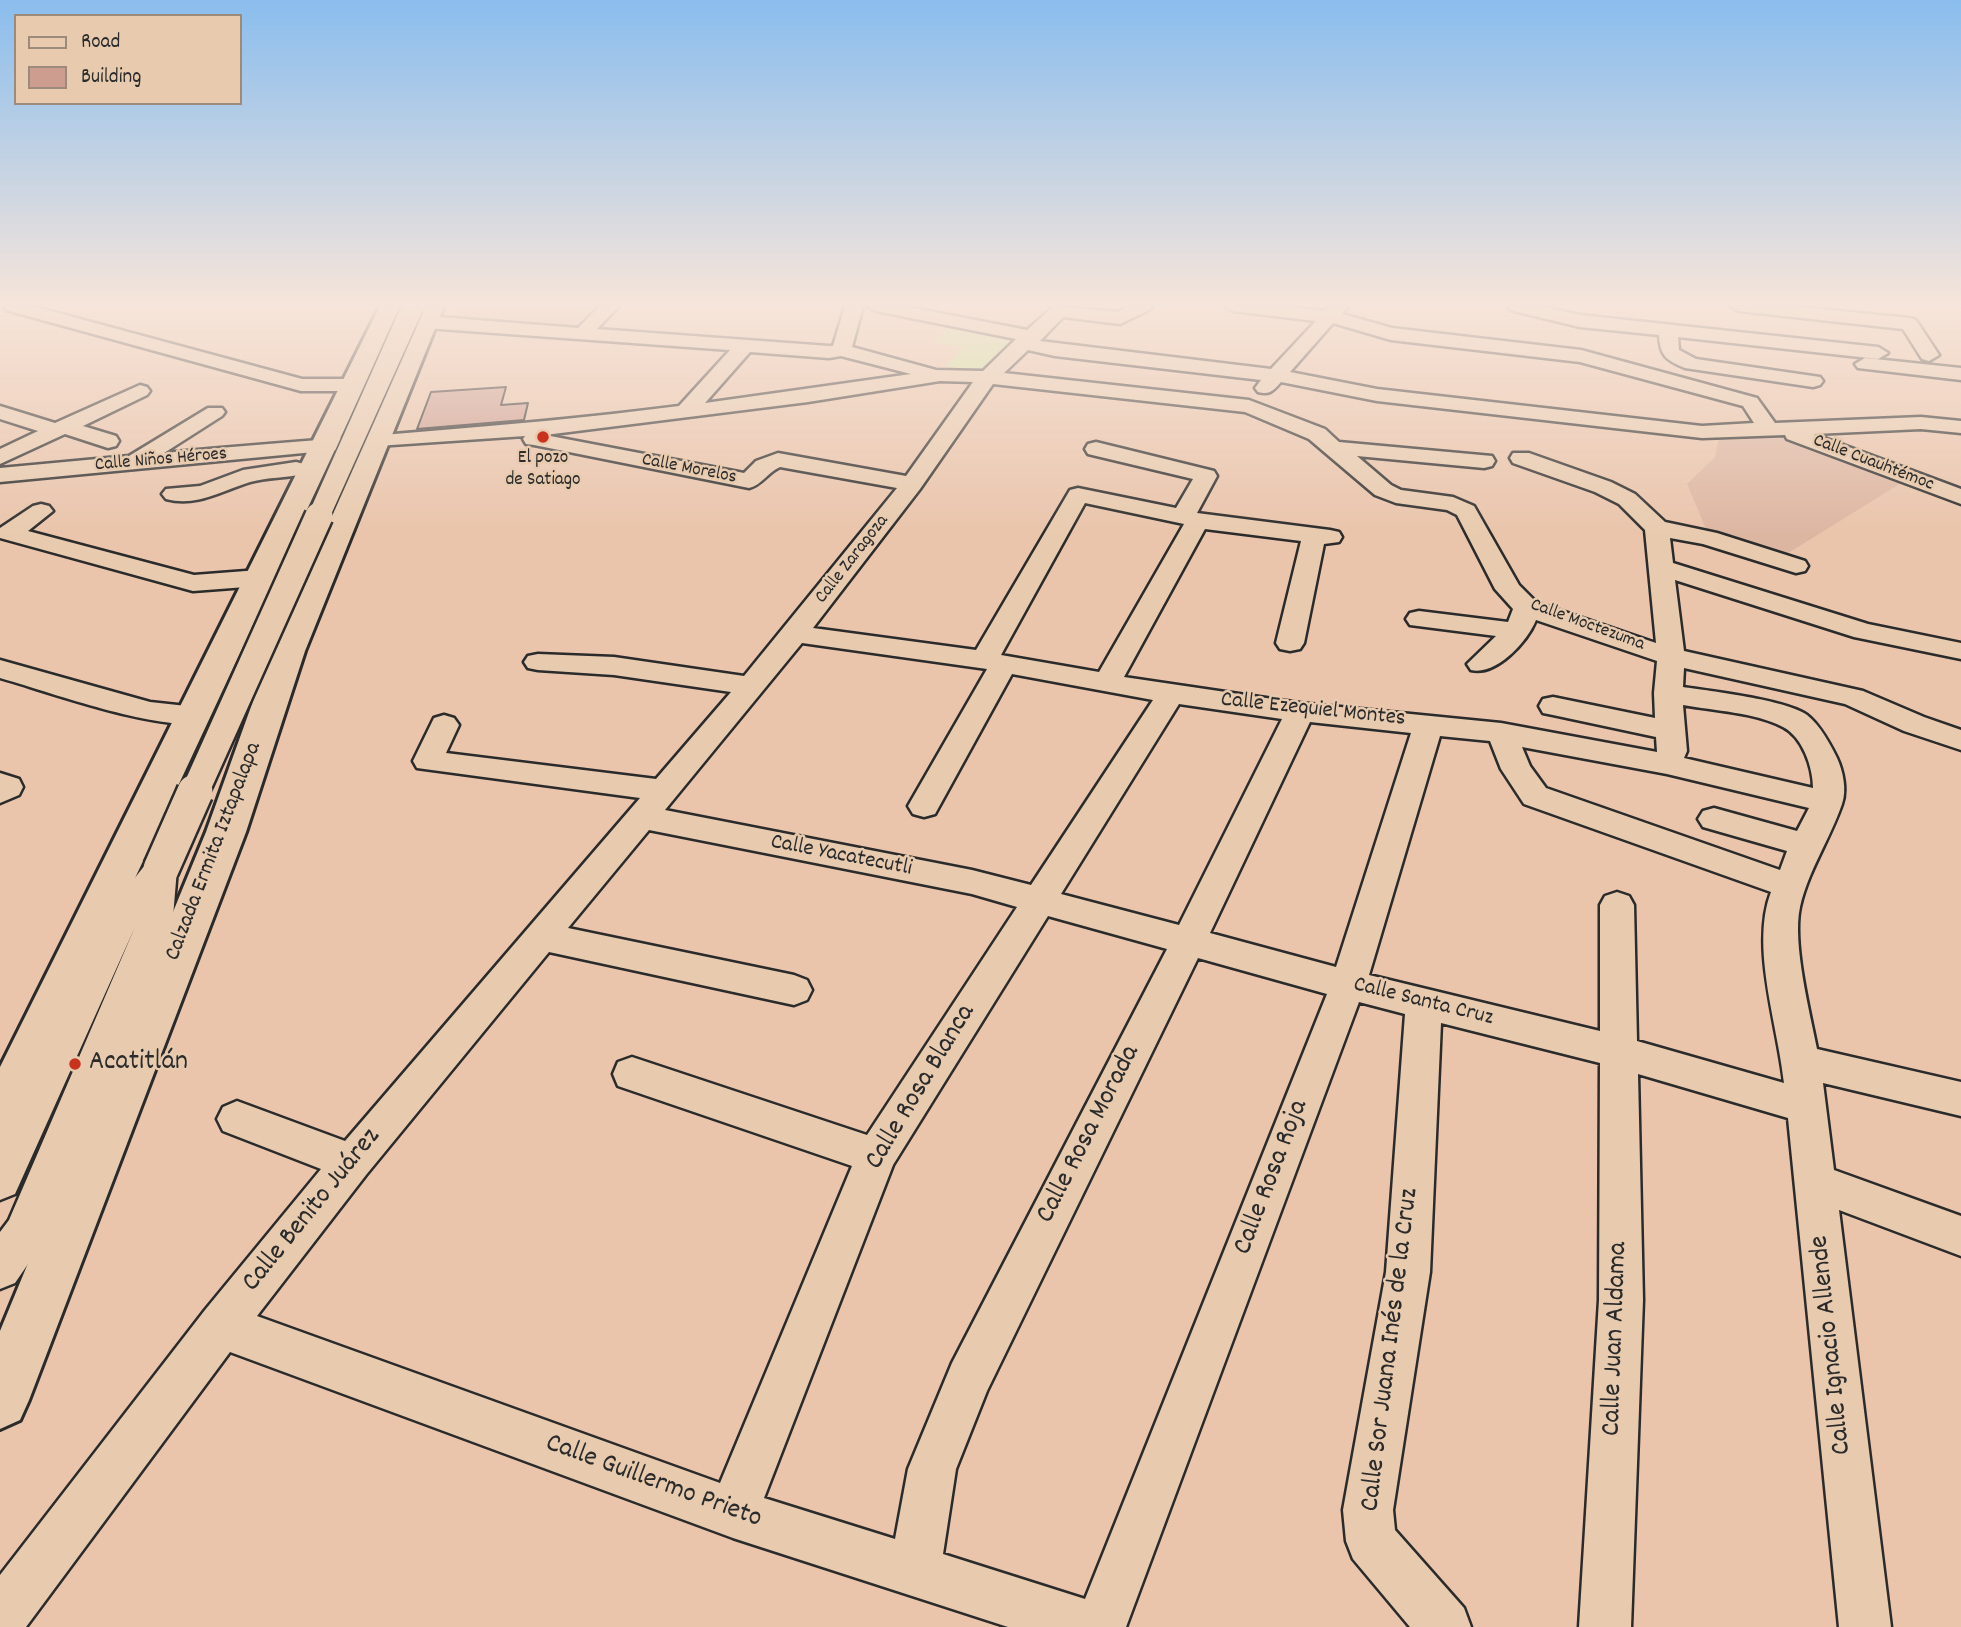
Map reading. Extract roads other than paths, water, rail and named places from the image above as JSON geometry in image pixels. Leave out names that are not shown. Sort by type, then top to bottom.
[{"type":"main road","points":[[3,1103],[195,715],[353,382]]},
{"type":"main road","name":"Calzada Ermita Iztapalapa","points":[[0,1400],[226,832],[288,651],[377,440],[398,382]]},
{"type":"street","points":[[290,382],[301,385],[351,385]]},
{"type":"street","points":[[0,1181],[115,927],[161,869],[391,382]]},
{"type":"street","points":[[685,412],[713,382]]},
{"type":"street","points":[[174,494],[203,493],[377,440],[564,427],[892,382]]},
{"type":"street","name":"Calle Zaragoza","points":[[652,804],[795,634],[912,484],[985,382]]},
{"type":"street","name":"Calle Moctezuma","points":[[1032,382],[1249,406],[1303,418],[1383,490],[1396,496],[1453,505],[1466,511],[1522,619],[1853,697],[1914,724],[1961,740]]},
{"type":"street","points":[[1249,406],[1270,382]]},
{"type":"street","name":"Calle Cuauhtémoc","points":[[1309,382],[1377,396],[1702,432],[1921,423],[1961,427]]},
{"type":"street","points":[[1681,382],[1750,402],[1777,430]]},
{"type":"street","points":[[0,457],[140,391]]},
{"type":"street","points":[[564,427],[583,401]]},
{"type":"street","points":[[1,412],[108,441]]},
{"type":"street","points":[[134,463],[215,412]]},
{"type":"street","points":[[162,425],[186,430]]},
{"type":"street","name":"Calle Cuauhtémoc","points":[[1777,430],[1961,497]]},
{"type":"street","name":"Calle Morelos","points":[[502,433],[748,481],[764,466],[778,460],[912,484]]},
{"type":"street","points":[[1336,448],[1484,461]]},
{"type":"street","points":[[1096,449],[1206,476],[1191,518],[1107,683]]},
{"type":"street","name":"Calle Niños Héroes","points":[[0,475],[134,463],[317,457]]},
{"type":"street","points":[[1521,458],[1603,487],[1626,499],[1657,528],[1708,538],[1796,566]]},
{"type":"street","points":[[925,806],[1078,495],[1191,518],[1322,536],[1290,643]]},
{"type":"street","points":[[41,512],[9,533],[193,583],[259,578]]},
{"type":"street","points":[[1657,528],[1671,656],[1668,693],[1671,751],[1667,764]]},
{"type":"street","points":[[1662,568],[1863,631],[1961,651]]},
{"type":"street","points":[[1419,619],[1522,619]]},
{"type":"street","points":[[1481,664],[1522,619]]},
{"type":"street","name":"Calle Ezequiel Montes","points":[[795,634],[994,662],[1171,694],[1300,712],[1501,733],[1667,764],[1828,802]]},
{"type":"street","points":[[538,662],[614,666],[750,685]]},
{"type":"street","points":[[0,669],[149,711],[195,715]]},
{"type":"street","points":[[1668,693],[1763,710],[1796,721],[1815,744],[1828,771],[1828,802]]},
{"type":"street","name":"Calle Rosa Blanca","points":[[733,1513],[876,1156],[1171,694]]},
{"type":"street","points":[[1553,706],[1668,730]]},
{"type":"street","name":"Calle Rosa Morada","points":[[915,1570],[932,1469],[968,1379],[1188,943],[1300,712]]},
{"type":"street","name":"Calle Rosa Roja","points":[[1100,1627],[1348,985],[1429,724]]},
{"type":"street","name":"Calle Yacatecutli","points":[[444,725],[428,761],[652,804],[1040,900]]},
{"type":"street","points":[[1501,733],[1516,769],[1535,796],[1790,886]]},
{"type":"street","points":[[0,784],[8,787],[0,792]]},
{"type":"street","name":"Calle Ignacio Allende","points":[[1828,802],[1806,845],[1782,909],[1782,941],[1801,1062],[1865,1627]]},
{"type":"street","name":"Calle Benito Juárez","points":[[0,1618],[221,1326],[352,1162],[652,804]]},
{"type":"street","points":[[1714,819],[1806,845]]},
{"type":"street","points":[[0,1268],[24,1234],[156,917],[161,869]]},
{"type":"street","name":"Calle Santa Cruz","points":[[1040,900],[1188,943],[1619,1052],[1806,1106]]},
{"type":"street","name":"Calle Juan Aldama","points":[[1605,1627],[1620,1300],[1617,905]]},
{"type":"street","points":[[540,936],[794,990]]},
{"type":"street","name":"Calle Sor Juana Inés de la Cruz","points":[[1424,1004],[1408,1272],[1368,1510],[1371,1541],[1444,1627]]},
{"type":"street","points":[[1801,1062],[1961,1099]]},
{"type":"street","points":[[632,1074],[876,1156]]},
{"type":"street","points":[[237,1119],[352,1162]]},
{"type":"street","points":[[1815,1182],[1961,1236]]},
{"type":"street","name":"Calle Guillermo Prieto","points":[[221,1326],[733,1513],[1090,1627]]},
{"type":"place","name":"El pozo de Satiago","points":[[543,437]]},
{"type":"place","name":"Acatitlán","points":[[75,1064]]}]
